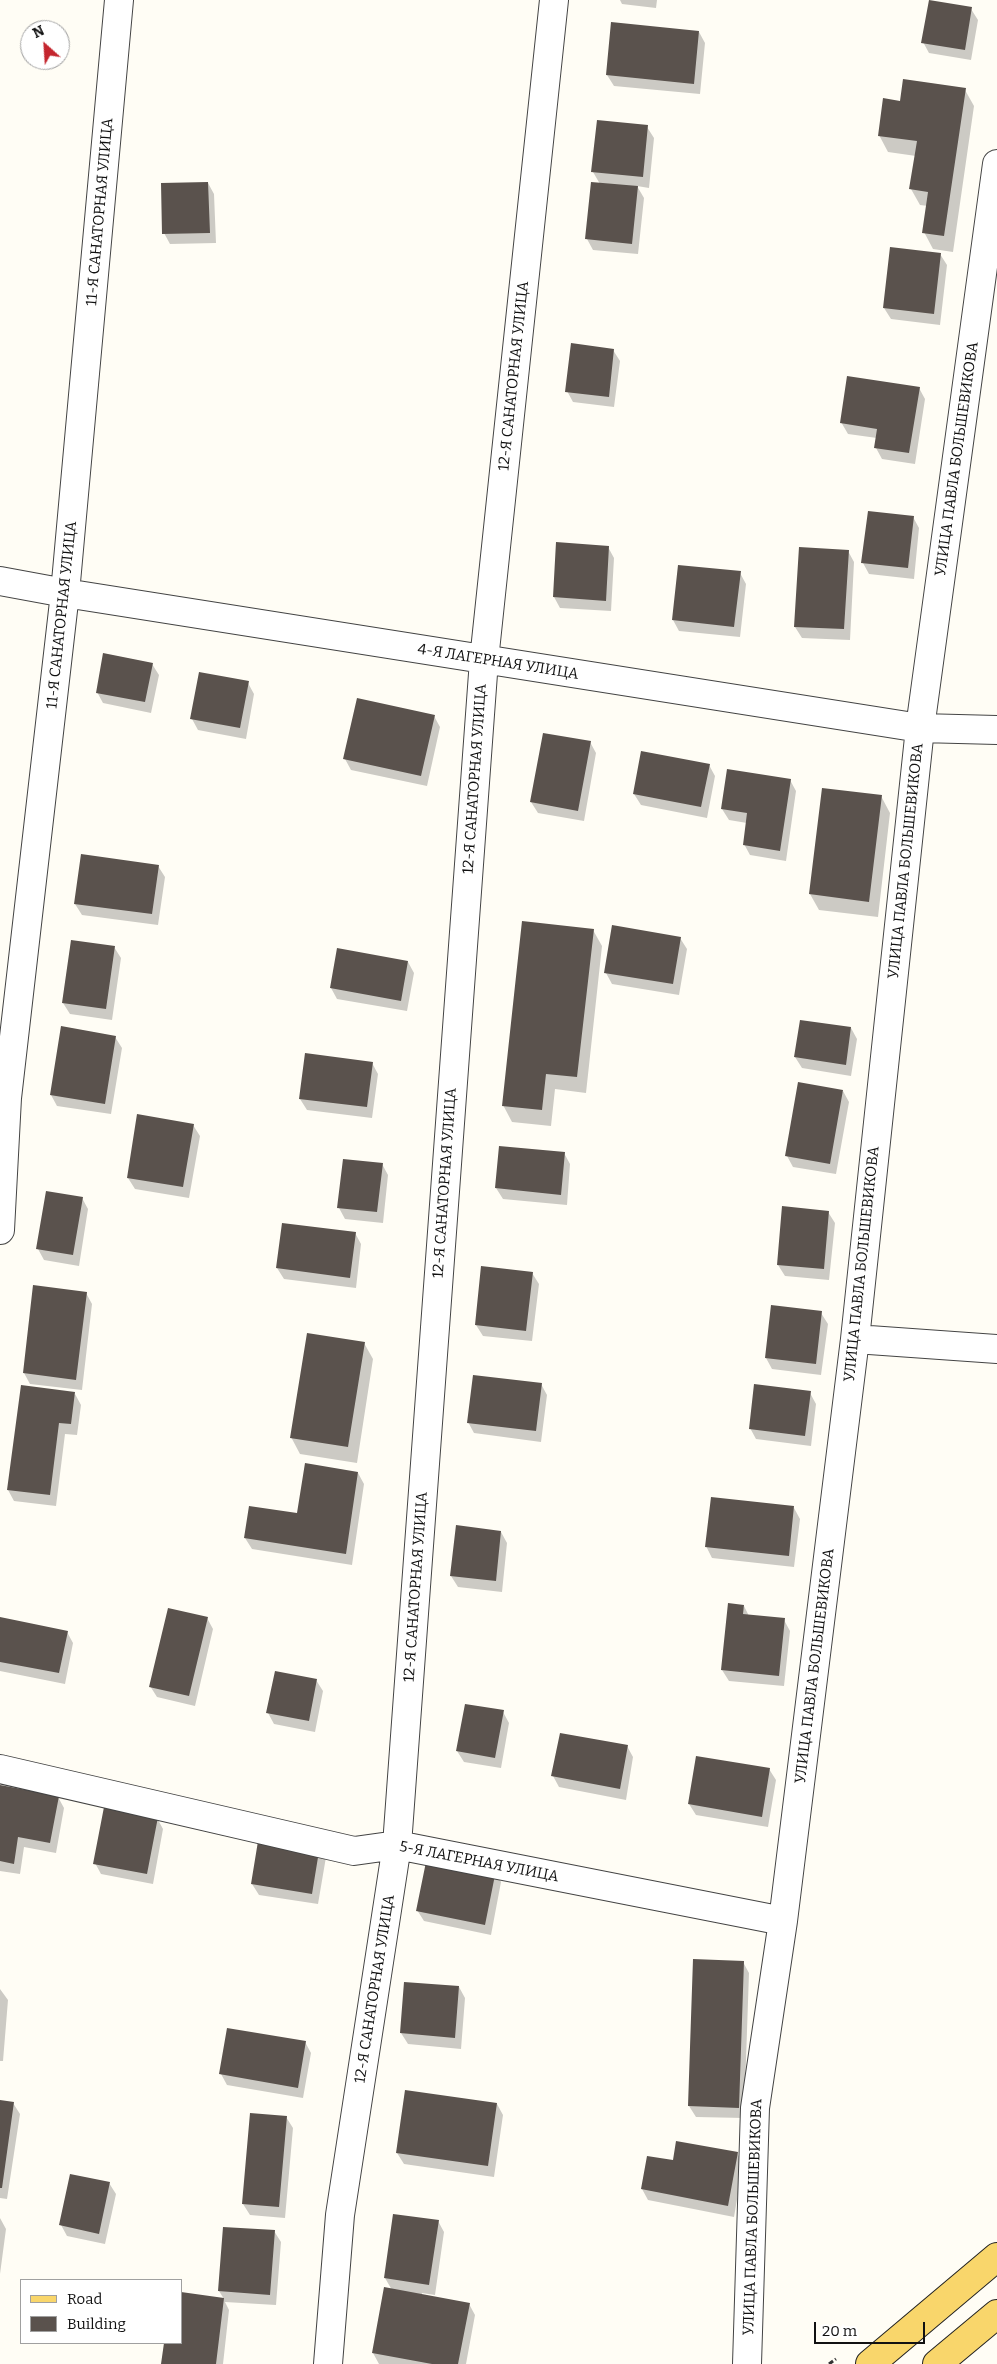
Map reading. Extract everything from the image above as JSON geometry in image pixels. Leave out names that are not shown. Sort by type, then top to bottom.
[{"type":"main road","points":[[870,2364],[997,2257]]},
{"type":"main road","points":[[937,2364],[997,2314]]},
{"type":"street","name":"11-Я САНАТОРНАЯ УЛИЦА","points":[[0,1230],[7,1098],[65,594],[120,0]]},
{"type":"street","name":"12-Я САНАТОРНАЯ УЛИЦА","points":[[328,2364],[340,2215],[397,1845],[484,660],[554,0]]},
{"type":"street","name":"УЛИЦА ПАВЛА БОЛЬШЕВИКОВА","points":[[747,2364],[755,2108],[783,1921],[855,1339],[920,728],[997,164]]},
{"type":"street","name":"4-Я ЛАГЕРНАЯ УЛИЦА","points":[[0,581],[65,594],[920,728],[997,730]]},
{"type":"street","points":[[855,1339],[997,1350]]},
{"type":"street","name":"5-Я ЛАГЕРНАЯ УЛИЦА","points":[[0,1769],[354,1851],[397,1845],[783,1921]]},
{"type":"building","points":[[929,0],[972,7],[965,50],[921,43]]},
{"type":"building","points":[[611,22],[699,31],[694,84],[606,75]]},
{"type":"building","points":[[903,79],[966,88],[944,236],[922,233],[928,192],[909,189],[917,141],[878,136],[883,98],[900,101]]},
{"type":"building","points":[[597,120],[648,125],[643,177],[591,172]]},
{"type":"building","points":[[208,182],[210,233],[162,234],[161,183]]},
{"type":"building","points":[[591,182],[638,186],[632,244],[585,239]]},
{"type":"building","points":[[890,247],[941,253],[934,314],[883,308]]},
{"type":"building","points":[[571,343],[614,349],[609,397],[565,392]]},
{"type":"building","points":[[847,376],[920,387],[909,453],[874,448],[877,429],[840,423]]},
{"type":"building","points":[[868,511],[914,516],[908,568],[861,563]]},
{"type":"building","points":[[556,542],[609,546],[606,601],[553,597]]},
{"type":"building","points":[[799,547],[849,550],[844,629],[794,627]]},
{"type":"building","points":[[678,565],[741,571],[734,627],[672,620]]},
{"type":"building","points":[[103,653],[153,663],[145,702],[96,693]]},
{"type":"building","points":[[199,672],[249,681],[240,728],[190,719]]},
{"type":"building","points":[[357,698],[435,715],[421,776],[343,759]]},
{"type":"building","points":[[543,733],[591,741],[578,811],[530,802]]},
{"type":"building","points":[[641,751],[710,764],[701,807],[633,794]]},
{"type":"building","points":[[727,769],[791,779],[780,851],[743,845],[747,813],[721,809]]},
{"type":"building","points":[[822,788],[882,795],[869,902],[809,894]]},
{"type":"building","points":[[81,854],[159,865],[152,914],[74,904]]},
{"type":"building","points":[[522,921],[594,929],[577,1077],[546,1074],[542,1110],[502,1106]]},
{"type":"building","points":[[612,925],[681,937],[673,984],[604,973]]},
{"type":"building","points":[[71,940],[115,946],[106,1009],[62,1003]]},
{"type":"building","points":[[337,948],[408,961],[401,1001],[330,988]]},
{"type":"building","points":[[800,1020],[851,1027],[846,1065],[794,1057]]},
{"type":"building","points":[[61,1026],[116,1036],[105,1104],[50,1095]]},
{"type":"building","points":[[305,1053],[373,1062],[367,1107],[299,1099]]},
{"type":"building","points":[[798,1082],[843,1090],[830,1164],[785,1156]]},
{"type":"building","points":[[137,1114],[194,1124],[183,1187],[127,1178]]},
{"type":"building","points":[[499,1146],[565,1152],[561,1195],[495,1188]]},
{"type":"building","points":[[343,1159],[383,1163],[377,1212],[337,1208]]},
{"type":"building","points":[[46,1191],[83,1197],[73,1255],[36,1249]]},
{"type":"building","points":[[782,1206],[829,1211],[824,1269],[777,1265]]},
{"type":"building","points":[[282,1223],[356,1232],[350,1278],[276,1268]]},
{"type":"building","points":[[481,1266],[533,1272],[526,1331],[475,1325]]},
{"type":"building","points":[[33,1285],[87,1292],[76,1380],[23,1373]]},
{"type":"building","points":[[771,1305],[822,1311],[816,1364],[765,1358]]},
{"type":"building","points":[[307,1333],[365,1342],[348,1447],[290,1438]]},
{"type":"building","points":[[473,1375],[542,1383],[536,1431],[467,1423]]},
{"type":"building","points":[[754,1384],[811,1391],[805,1436],[749,1429]]},
{"type":"building","points":[[21,1385],[75,1392],[71,1424],[59,1423],[50,1495],[7,1490]]},
{"type":"building","points":[[305,1463],[358,1472],[346,1554],[244,1538],[249,1506],[297,1513]]},
{"type":"building","points":[[711,1497],[794,1506],[789,1556],[705,1547]]},
{"type":"building","points":[[456,1525],[501,1531],[496,1581],[450,1576]]},
{"type":"building","points":[[728,1603],[744,1605],[743,1614],[785,1618],[779,1676],[721,1670]]},
{"type":"building","points":[[168,1608],[208,1617],[189,1696],[149,1687]]},
{"type":"building","points":[[0,1617],[68,1631],[59,1673],[0,1662]]},
{"type":"building","points":[[275,1671],[317,1679],[309,1721],[266,1713]]},
{"type":"building","points":[[465,1704],[504,1710],[495,1758],[456,1751]]},
{"type":"building","points":[[560,1733],[628,1745],[620,1789],[551,1776]]},
{"type":"building","points":[[696,1756],[770,1768],[762,1817],[688,1804]]},
{"type":"building","points":[[0,1785],[59,1796],[50,1843],[18,1837],[14,1864],[0,1861]]},
{"type":"building","points":[[104,1807],[158,1817],[147,1874],[93,1864]]},
{"type":"building","points":[[259,1835],[320,1845],[312,1894],[251,1884]]},
{"type":"building","points":[[427,1857],[496,1870],[485,1925],[416,1911]]},
{"type":"building","points":[[693,1959],[744,1961],[739,2108],[688,2106]]},
{"type":"building","points":[[404,1982],[459,1986],[455,2038],[400,2033]]},
{"type":"building","points":[[227,2028],[306,2041],[298,2088],[219,2074]]},
{"type":"building","points":[[405,2090],[497,2103],[488,2166],[396,2153]]},
{"type":"building","points":[[0,2100],[14,2102],[2,2188],[0,2188]]},
{"type":"building","points":[[250,2113],[287,2116],[279,2207],[242,2204]]},
{"type":"building","points":[[676,2141],[738,2152],[728,2206],[641,2189],[647,2156],[673,2160]]},
{"type":"building","points":[[70,2174],[110,2182],[99,2234],[59,2225]]},
{"type":"building","points":[[393,2214],[439,2220],[429,2285],[384,2278]]},
{"type":"building","points":[[223,2227],[275,2230],[270,2295],[218,2291]]},
{"type":"building","points":[[384,2287],[470,2303],[458,2364],[432,2364],[372,2353]]},
{"type":"building","points":[[182,2292],[224,2298],[216,2364],[161,2364],[164,2344],[182,2344]]}]
